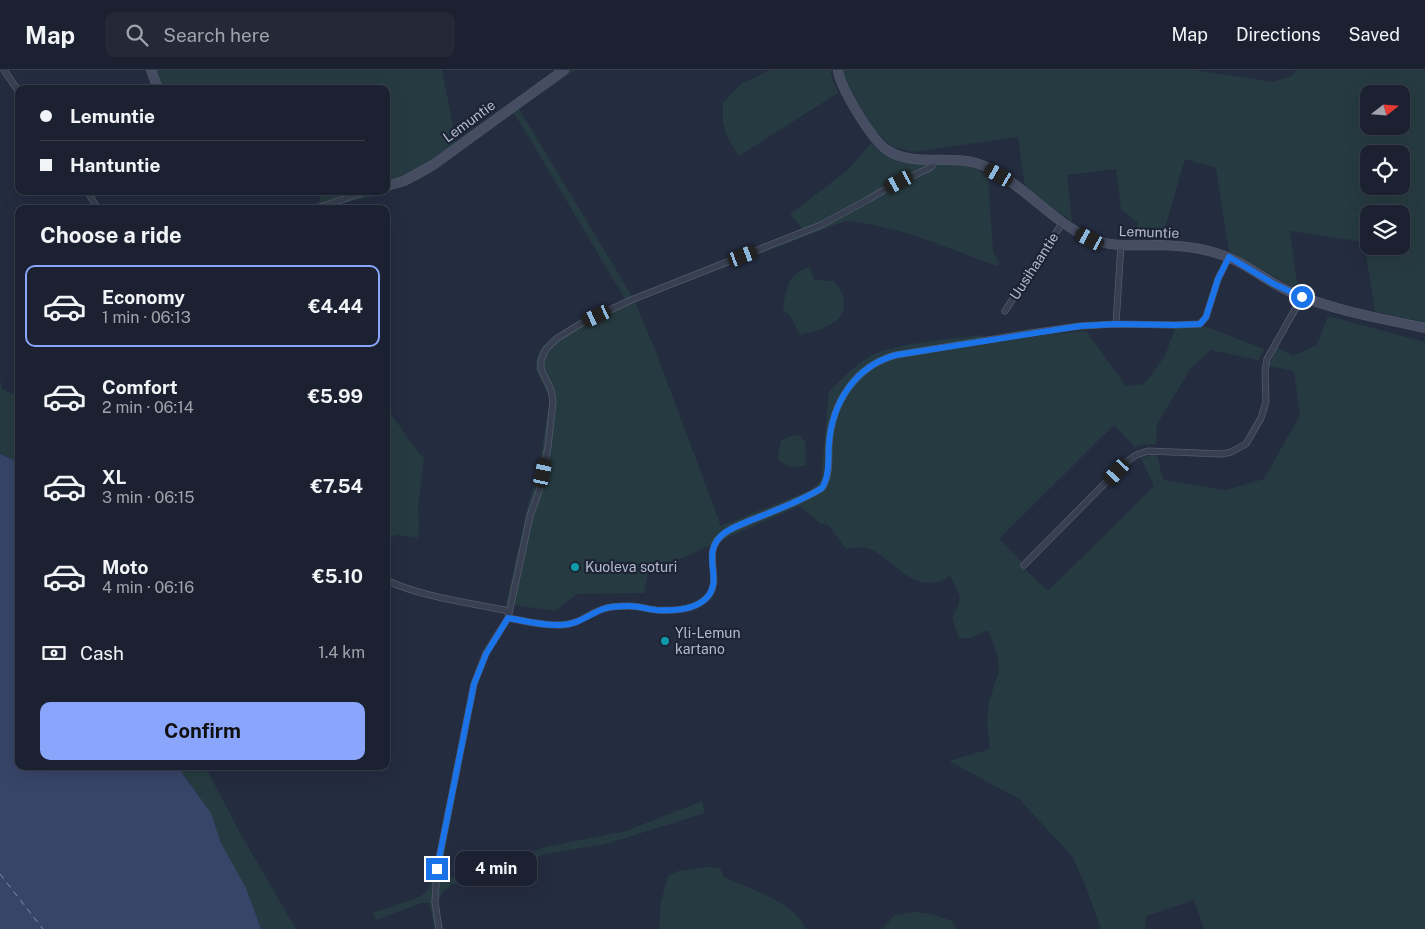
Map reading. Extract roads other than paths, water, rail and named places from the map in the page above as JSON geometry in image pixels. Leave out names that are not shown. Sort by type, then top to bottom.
[{"type":"street","points":[[4,70],[15,86]]},
{"type":"street","points":[[151,70],[157,85]]},
{"type":"street","name":"Lemuntie","points":[[390,185],[404,181],[433,165],[564,70]]},
{"type":"street","name":"Lemuntie","points":[[838,70],[846,93],[868,128],[884,148],[893,154],[904,157],[962,160],[976,163],[1011,182],[1063,222],[1090,239],[1121,245],[1190,247],[1229,257],[1302,297],[1327,305],[1425,328]]},
{"type":"street","points":[[439,929],[435,902],[437,869],[474,684],[486,654],[508,618],[530,516],[548,447],[553,400],[551,390],[541,369],[541,360],[546,349],[556,339],[580,324],[631,300],[821,225],[896,183],[931,167],[936,160]]},
{"type":"street","points":[[326,205],[356,195]]},
{"type":"street","name":"Uusihaantie","points":[[1005,311],[1063,222]]},
{"type":"street","points":[[1116,324],[1121,245]]},
{"type":"street","points":[[508,618],[560,625],[580,621],[604,609],[613,607],[632,606],[656,610],[671,610],[686,608],[704,600],[710,594],[713,583],[711,559],[713,548],[724,534],[822,488],[826,483],[831,427],[842,399],[859,375],[869,366],[882,359],[896,355],[1080,326],[1200,324],[1206,317],[1218,279],[1229,257]]},
{"type":"street","points":[[1024,565],[1125,463],[1136,455],[1153,450],[1222,454],[1231,452],[1246,444],[1261,418],[1266,402],[1265,372],[1267,359],[1302,297]]},
{"type":"street","points":[[390,581],[444,598],[509,611]]},
{"type":"water","points":[[0,454],[15,460],[15,770],[180,770],[211,813],[221,843],[246,888],[261,929],[0,929]]},
{"type":"place","name":"Kuoleva soturi","points":[[575,567]]},
{"type":"place","name":"Yli-Lemun kartano","points":[[665,641]]}]
